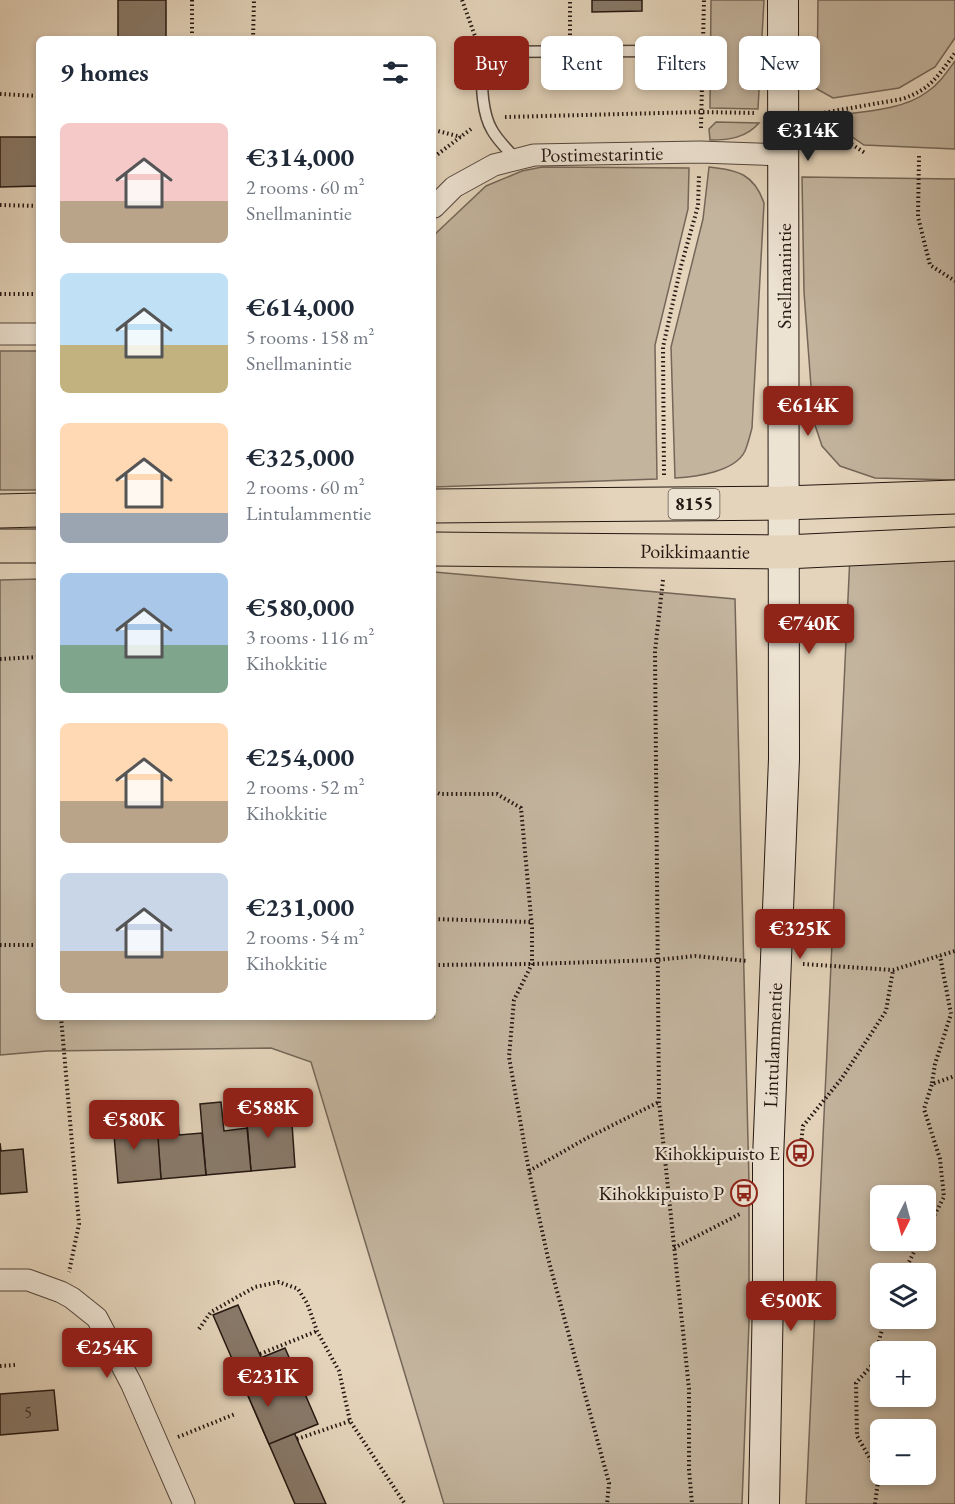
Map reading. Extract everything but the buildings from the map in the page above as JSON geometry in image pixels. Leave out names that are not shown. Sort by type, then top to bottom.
[{"type":"main road","name":"8155","points":[[436,507],[784,503],[955,497]]},
{"type":"main road","points":[[0,511],[36,510]]},
{"type":"main road","name":"Poikkimaantie","points":[[436,549],[785,552],[955,544]]},
{"type":"main road","points":[[0,546],[36,546]]},
{"type":"street","name":"Snellmanintie","points":[[783,0],[785,552]]},
{"type":"street","name":"Postimestarintie","points":[[436,205],[454,187],[494,165],[534,154],[700,152],[784,155]]},
{"type":"street","points":[[0,334],[36,334]]},
{"type":"street","name":"Lintulammentie","points":[[764,1504],[768,1159],[784,759],[785,552]]},
{"type":"street","points":[[0,1280],[28,1280],[61,1292],[97,1318],[132,1385],[184,1504]]},
{"type":"lane","points":[[483,90],[487,117],[492,130],[516,159]]},
{"type":"path","points":[[192,0],[192,36]]},
{"type":"path","points":[[253,36],[254,0]]},
{"type":"path","points":[[462,0],[475,36]]},
{"type":"path","points":[[570,0],[570,36]]},
{"type":"path","points":[[664,475],[663,347],[681,266],[698,206],[704,0]]},
{"type":"path","points":[[865,153],[807,115],[902,99],[915,94],[926,89],[937,78],[955,53]]},
{"type":"path","points":[[0,94],[36,96]]},
{"type":"path","points":[[436,156],[487,117],[701,112],[784,114]]},
{"type":"path","points":[[436,131],[461,137]]},
{"type":"path","points":[[918,156],[918,217],[930,265],[955,281]]},
{"type":"path","points":[[0,206],[36,206]]},
{"type":"path","points":[[0,294],[36,294]]},
{"type":"path","points":[[663,573],[655,651],[659,1102],[689,1389],[689,1469],[692,1504]]},
{"type":"path","points":[[0,659],[36,657]]},
{"type":"path","points":[[436,792],[440,794],[497,794],[521,808],[531,922],[532,964],[514,1000],[509,1057],[529,1171],[548,1258],[609,1483],[607,1504]]},
{"type":"path","points":[[436,919],[531,922]]},
{"type":"path","points":[[0,945],[36,945]]},
{"type":"path","points":[[801,964],[892,970],[955,951]]},
{"type":"path","points":[[436,965],[657,960],[695,956],[753,961]]},
{"type":"path","points":[[936,1212],[944,1197],[940,1159],[924,1109],[932,1083],[934,1064],[951,1014],[940,956]]},
{"type":"path","points":[[800,1153],[803,1126],[842,1078],[886,1011],[892,970]]},
{"type":"path","points":[[61,1020],[79,1224],[71,1267]]},
{"type":"path","points":[[932,1083],[955,1076]]},
{"type":"path","points":[[529,1171],[586,1138],[659,1102]]},
{"type":"path","points":[[674,1248],[745,1212]]},
{"type":"path","points":[[199,1329],[211,1312],[255,1287],[279,1282],[298,1289],[339,1371],[350,1421],[405,1504]]},
{"type":"path","points":[[875,1504],[879,1474],[857,1436],[856,1383],[873,1364],[882,1329]]},
{"type":"path","points":[[260,1354],[317,1331]]},
{"type":"path","points":[[0,1366],[15,1365]]},
{"type":"path","points":[[177,1438],[235,1414]]},
{"type":"path","points":[[297,1439],[350,1421]]},
{"type":"shaded area","points":[[711,0],[764,0],[762,36],[739,36],[739,90],[759,90],[758,109],[710,108],[710,90],[727,90],[727,36],[711,36]]},
{"type":"shaded area","points":[[818,0],[955,0],[955,38],[935,67],[899,88],[833,98],[819,90],[820,36],[818,36]]},
{"type":"shaded area","points":[[955,61],[955,149],[864,145],[823,117],[891,107],[916,99],[935,85]]},
{"type":"shaded area","points":[[716,122],[759,123],[749,132],[737,137],[710,140],[709,129]]},
{"type":"shaded area","points":[[798,123],[815,127],[841,144],[815,143],[797,132]]},
{"type":"shaded area","points":[[542,167],[689,168],[688,209],[655,345],[657,479],[436,487],[436,233],[486,186],[522,171]]},
{"type":"shaded area","points":[[709,167],[744,175],[760,193],[764,203],[752,428],[745,451],[733,464],[703,475],[675,478],[671,347],[703,219]]},
{"type":"shaded area","points":[[802,177],[955,179],[955,480],[875,478],[840,466],[822,446],[815,425],[812,400],[804,292]]},
{"type":"shaded area","points":[[0,351],[36,351],[36,490],[0,490]]},
{"type":"shaded area","points":[[850,555],[955,555],[955,1504],[806,1504]]},
{"type":"shaded area","points":[[436,572],[735,599],[749,1183],[749,1322],[742,1504],[444,1504],[311,1062],[271,1048],[47,1051],[0,1055],[0,580],[36,579],[36,1020],[436,1020]]},
{"type":"place","name":"Kihokkipuisto E","points":[[800,1153]]},
{"type":"place","name":"Kihokkipuisto P","points":[[744,1193]]}]
